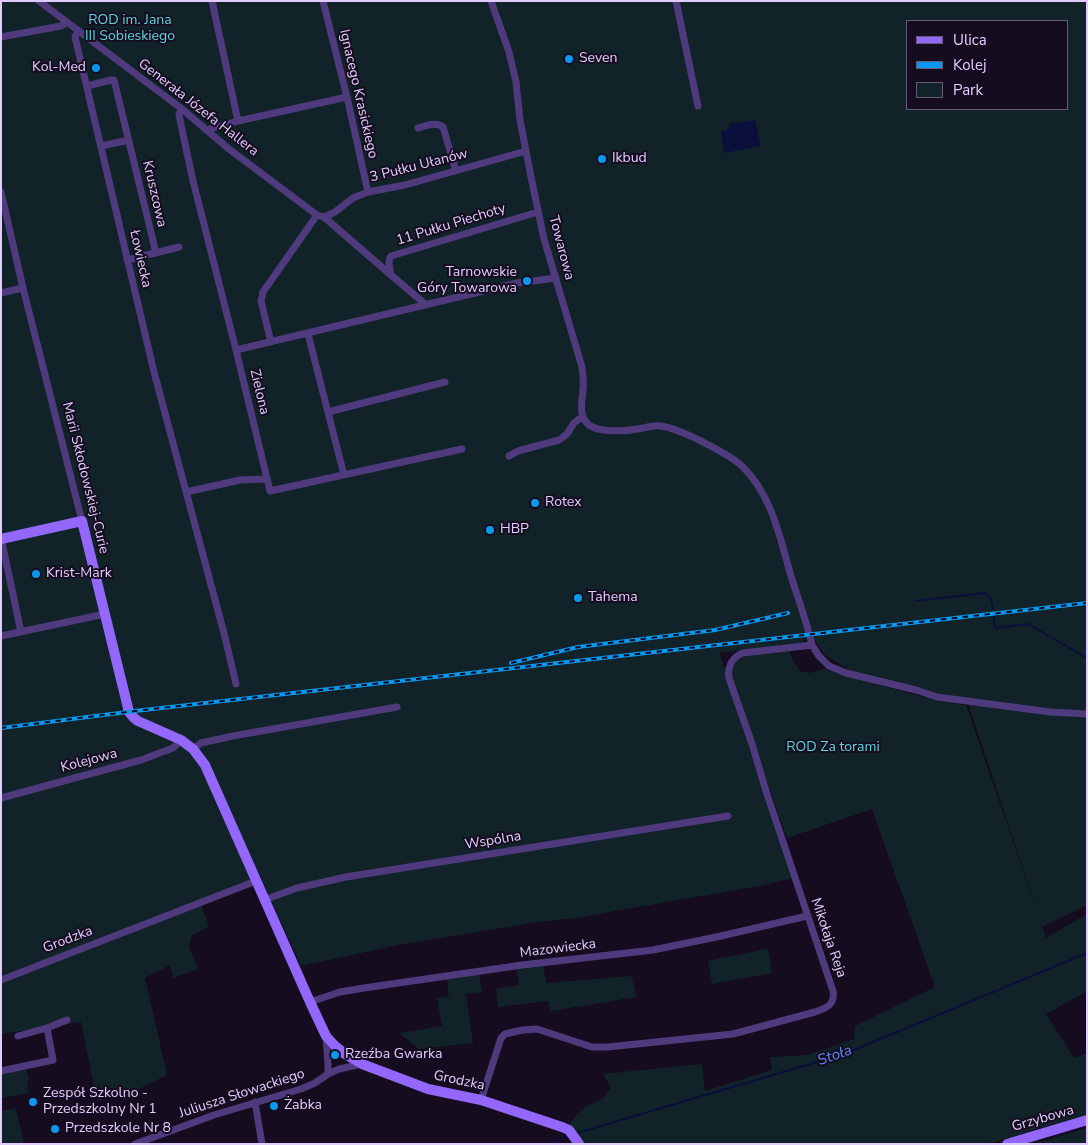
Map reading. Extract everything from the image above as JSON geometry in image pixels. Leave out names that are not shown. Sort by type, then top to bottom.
[{"type":"street","name":"Generała Józefa Hallera","points":[[39,1],[182,109],[228,149],[321,216],[423,302]]},
{"type":"street","points":[[212,1],[238,121]]},
{"type":"street","name":"Ignacego Krasickiego","points":[[323,1],[368,192]]},
{"type":"street","name":"Towarowa","points":[[492,1],[509,52],[516,82],[520,120],[544,239],[582,367],[583,390],[581,411],[583,416]]},
{"type":"street","points":[[676,1],[698,106]]},
{"type":"street","points":[[1,37],[61,26],[67,22]]},
{"type":"street","name":"Łowiecka","points":[[78,30],[75,37],[158,390],[236,684]]},
{"type":"street","name":"Kruszcowa","points":[[87,86],[114,80],[156,253]]},
{"type":"street","points":[[206,130],[238,121],[347,98]]},
{"type":"street","name":"Zielona","points":[[182,109],[179,114],[191,172],[267,479]]},
{"type":"street","points":[[418,128],[437,123],[443,127],[456,170]]},
{"type":"street","points":[[101,146],[129,140]]},
{"type":"street","name":"3 Pułku Ułanów","points":[[321,216],[335,212],[353,198],[368,192],[405,185],[526,151]]},
{"type":"street","name":"Marii Skłodowskiej-Curie","points":[[1,192],[23,288],[129,712],[138,721],[181,740]]},
{"type":"street","name":"11 Pułku Piechoty","points":[[391,276],[389,258],[391,256],[538,212]]},
{"type":"street","points":[[271,342],[261,301],[263,292],[321,216]]},
{"type":"street","points":[[127,260],[179,247]]},
{"type":"street","points":[[236,350],[308,334],[423,302],[517,282],[556,278]]},
{"type":"street","points":[[1,293],[23,288]]},
{"type":"street","points":[[308,334],[344,475]]},
{"type":"street","points":[[328,412],[445,382]]},
{"type":"street","points":[[509,456],[518,451],[560,440],[574,423],[583,416],[588,424],[597,429],[629,430],[658,426],[666,427],[696,439],[742,466],[756,483],[770,509],[812,645],[829,666],[937,697],[1050,712],[1087,714]]},
{"type":"street","points":[[186,492],[240,480],[267,479],[270,491],[462,449]]},
{"type":"street","points":[[21,632],[1,539],[82,521]]},
{"type":"street","points":[[1,636],[104,614]]},
{"type":"street","name":"Mikołaja Reja","points":[[482,1100],[501,1038],[505,1034],[537,1029],[592,1047],[608,1047],[733,1034],[801,1017],[824,1009],[832,1002],[834,996],[728,672],[734,658],[743,653],[812,645]]},
{"type":"street","points":[[193,749],[201,743],[234,736],[397,707]]},
{"type":"street","name":"Grodzka","points":[[181,740],[193,749],[205,765],[310,1002],[326,1036],[335,1046],[362,1064],[428,1089],[482,1100],[562,1127],[569,1130],[579,1144]]},
{"type":"street","name":"Kolejowa","points":[[1,798],[141,760],[173,748],[181,740]]},
{"type":"street","name":"Wspólna","points":[[264,900],[305,886],[354,875],[728,816]]},
{"type":"street","name":"Grodzka","points":[[1,980],[256,881]]},
{"type":"street","name":"Mazowiecka","points":[[310,1002],[340,992],[364,988],[522,965],[652,950],[808,916]]},
{"type":"street","points":[[18,1036],[67,1020]]},
{"type":"street","points":[[1,1071],[53,1060],[47,1028]]},
{"type":"street","points":[[326,1036],[328,1074]]},
{"type":"street","name":"Juliusza Słowackiego","points":[[135,1144],[214,1115],[301,1089],[339,1069],[362,1064]]},
{"type":"street","points":[[255,1102],[262,1144]]},
{"type":"street","name":"Grzybowa","points":[[1007,1144],[1087,1120]]},
{"type":"green space","points":[[1,1],[1087,1],[1087,905],[1042,927],[1046,938],[1087,914],[1087,991],[1046,1014],[1074,1058],[1087,1053],[1087,1114],[988,1144],[585,1144],[569,1125],[585,1107],[602,1099],[611,1088],[603,1074],[702,1064],[705,1091],[772,1070],[770,1057],[808,1055],[854,1039],[855,1026],[935,987],[872,809],[787,838],[733,685],[731,674],[733,664],[741,657],[789,649],[791,657],[800,671],[810,673],[824,669],[938,701],[966,705],[1040,920],[967,700],[923,692],[856,674],[825,655],[814,639],[804,640],[802,643],[719,653],[744,722],[794,878],[759,886],[575,918],[538,922],[398,945],[301,966],[260,876],[200,901],[209,927],[192,935],[189,947],[198,969],[173,978],[170,965],[145,978],[167,1075],[141,1088],[97,1101],[81,1022],[1,1034]]},
{"type":"green space","points":[[768,949],[772,973],[712,984],[708,961]]},
{"type":"green space","points":[[543,964],[546,983],[632,976],[636,997],[551,1011],[548,1001],[498,1007],[496,989],[519,985],[516,967]]},
{"type":"green space","points":[[479,973],[482,992],[466,994],[473,1043],[419,1049],[399,1033],[442,1026],[437,998],[449,996],[447,979]]},
{"type":"green space","points":[[26,1068],[29,1093],[1,1098],[1,1073]]},
{"type":"green space","points":[[16,1108],[24,1144],[1,1144],[1,1111]]},
{"type":"green space","points":[[1087,1128],[1087,1144],[1034,1144]]},
{"type":"shaded area","points":[[755,120],[761,146],[724,153],[721,131],[729,129],[729,124]]},
{"type":"waterway","points":[[915,601],[985,593],[991,599],[993,609]]},
{"type":"waterway","points":[[994,617],[996,628],[1028,624],[1087,658]]},
{"type":"waterway","name":"Stoła","points":[[577,1133],[837,1057],[1087,953]]},
{"type":"waterway","name":"Stoła","points":[[551,1144],[569,1136]]},
{"type":"railway","points":[[1,728],[135,711],[1087,603]]},
{"type":"railway","points":[[511,663],[578,647],[715,630],[788,613]]},
{"type":"place","name":"Seven","points":[[569,59]]},
{"type":"place","name":"Kol-Med","points":[[96,68]]},
{"type":"place","name":"Ikbud","points":[[602,159]]},
{"type":"place","name":"Tarnowskie Góry Towarowa","points":[[527,281]]},
{"type":"place","name":"Rotex","points":[[535,503]]},
{"type":"place","name":"HBP","points":[[490,530]]},
{"type":"place","name":"Krist-Mark","points":[[36,574]]},
{"type":"place","name":"Tahema","points":[[578,598]]},
{"type":"place","name":"Rzeźba Gwarka","points":[[335,1055]]},
{"type":"place","name":"Zespół Szkolno - Przedszkolny Nr 1","points":[[33,1102]]},
{"type":"place","name":"Żabka","points":[[274,1106]]},
{"type":"place","name":"Przedszkole Nr 8","points":[[55,1129]]},
{"type":"park label","name":"ROD im. Jana III Sobieskiego","points":[[130,30]]},
{"type":"park label","name":"ROD Za torami","points":[[833,748]]}]
